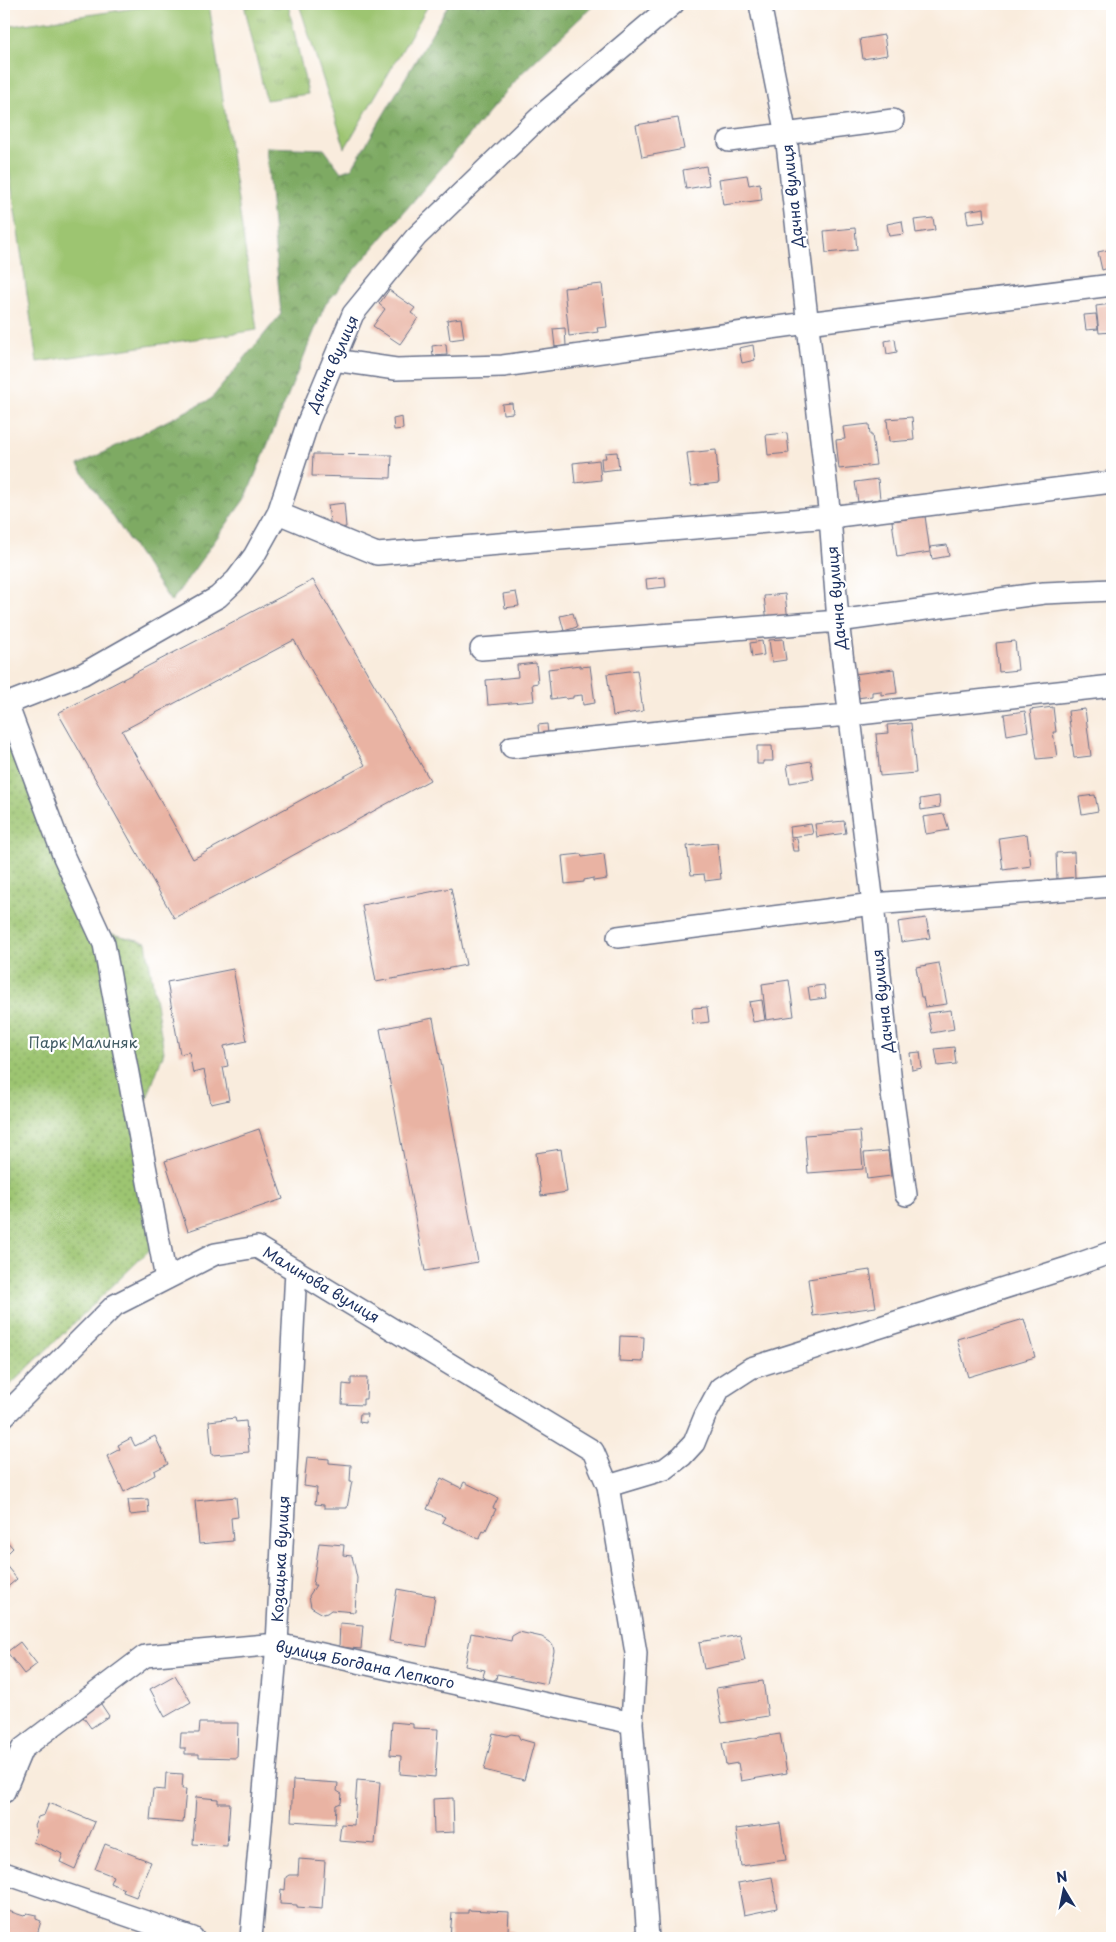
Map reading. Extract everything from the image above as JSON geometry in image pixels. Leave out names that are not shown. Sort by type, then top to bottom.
[{"type":"street","name":"Дачна вулиця","points":[[6,705],[83,674],[218,597],[236,580],[254,556],[278,513],[308,422],[353,314],[416,237],[543,114],[673,4]]},
{"type":"street","name":"Дачна вулиця","points":[[760,4],[786,135],[806,323],[830,517],[838,621],[873,904],[892,1094],[906,1195]]},
{"type":"street","points":[[729,141],[893,120]]},
{"type":"street","points":[[334,360],[396,369],[503,366],[806,323],[1112,285]]},
{"type":"street","points":[[278,513],[377,554],[830,517],[1112,482]]},
{"type":"street","points":[[481,649],[838,621],[1044,593],[1112,590]]},
{"type":"street","points":[[512,747],[748,722],[850,715],[1112,686]]},
{"type":"street","points":[[6,705],[64,856],[104,944],[166,1279]]},
{"type":"street","points":[[618,937],[873,904],[1112,886]]},
{"type":"street","name":"Малинова вулиця","points":[[4,1416],[115,1305],[215,1254],[258,1247],[593,1451],[608,1486],[636,1653],[632,1723],[648,1938]]},
{"type":"street","points":[[608,1486],[665,1469],[682,1456],[694,1443],[705,1416],[720,1388],[751,1368],[1112,1252]]},
{"type":"street","name":"Козацька вулиця","points":[[251,1938],[277,1644],[296,1270]]},
{"type":"street","name":"вулиця Богдана Лепкого","points":[[4,1792],[22,1748],[145,1656],[277,1644],[632,1723]]},
{"type":"street","points":[[4,1873],[193,1938]]},
{"type":"green space","points":[[164,4],[209,4],[257,330],[37,362],[4,135],[4,27]]},
{"type":"green space","points":[[244,4],[288,4],[308,94],[266,100]]},
{"type":"green space","points":[[299,4],[429,4],[345,148]]},
{"type":"green space","points":[[449,4],[595,4],[522,73],[325,305],[246,497],[171,602],[78,465],[211,399],[281,314],[266,147],[324,149],[341,172],[352,168]]},
{"type":"green space","name":"Парк Малиняк","points":[[4,728],[96,930],[146,942],[164,1052],[140,1117],[166,1234],[4,1391]]},
{"type":"building","points":[[778,4],[796,4],[796,5],[778,7]]},
{"type":"building","points":[[884,35],[887,55],[863,59],[860,39]]},
{"type":"building","points":[[678,118],[684,149],[642,157],[636,125]]},
{"type":"building","points":[[706,166],[709,185],[686,189],[683,170]]},
{"type":"building","points":[[747,175],[749,185],[760,183],[762,200],[723,205],[719,179]]},
{"type":"building","points":[[984,208],[985,222],[968,224],[966,211]]},
{"type":"building","points":[[933,218],[935,230],[916,233],[914,220]]},
{"type":"building","points":[[902,221],[904,234],[889,236],[887,224]]},
{"type":"building","points":[[855,228],[857,250],[826,253],[824,231]]},
{"type":"building","points":[[1112,249],[1112,267],[1102,270],[1098,252]]},
{"type":"building","points":[[602,284],[607,327],[597,328],[598,332],[569,336],[564,288]]},
{"type":"building","points":[[389,290],[415,308],[411,313],[418,318],[400,344],[373,326],[385,309],[379,304]]},
{"type":"building","points":[[1112,304],[1112,332],[1099,333],[1096,306]]},
{"type":"building","points":[[1096,314],[1098,329],[1086,330],[1084,315]]},
{"type":"building","points":[[461,318],[464,338],[450,340],[447,320]]},
{"type":"building","points":[[565,328],[566,346],[555,347],[553,329]]},
{"type":"building","points":[[895,339],[897,352],[887,354],[885,341]]},
{"type":"building","points":[[446,344],[447,355],[433,356],[432,346]]},
{"type":"building","points":[[753,345],[755,360],[742,363],[739,348]]},
{"type":"building","points":[[512,403],[513,413],[503,414],[502,404]]},
{"type":"building","points":[[402,417],[403,429],[394,430],[393,419]]},
{"type":"building","points":[[912,417],[914,440],[889,442],[887,419]]},
{"type":"building","points":[[869,424],[876,465],[839,469],[836,440],[845,439],[843,427]]},
{"type":"building","points":[[787,433],[789,453],[768,455],[766,435]]},
{"type":"building","points":[[716,450],[719,483],[691,486],[687,453]]},
{"type":"building","points":[[617,452],[619,469],[602,471],[601,458],[606,458],[605,453]]},
{"type":"building","points":[[313,454],[392,455],[391,478],[312,476]]},
{"type":"building","points":[[599,460],[601,480],[575,483],[573,463]]},
{"type":"building","points":[[878,479],[880,499],[858,502],[855,482]]},
{"type":"building","points":[[344,503],[346,527],[331,529],[328,505]]},
{"type":"building","points":[[925,516],[930,552],[897,557],[892,521]]},
{"type":"building","points":[[947,545],[949,556],[932,559],[930,547]]},
{"type":"building","points":[[665,577],[666,587],[647,589],[646,579]]},
{"type":"building","points":[[313,580],[430,780],[250,879],[174,918],[58,713]],"holes":[[[294,640],[365,765],[193,859],[122,731]]]},
{"type":"building","points":[[516,592],[519,606],[505,608],[503,594]]},
{"type":"building","points":[[785,594],[788,621],[767,623],[764,596]]},
{"type":"building","points":[[573,613],[577,627],[564,631],[560,616]]},
{"type":"building","points":[[783,639],[786,660],[772,662],[769,640]]},
{"type":"building","points":[[762,641],[764,655],[752,657],[750,643]]},
{"type":"building","points":[[1015,641],[1018,670],[999,672],[996,643]]},
{"type":"building","points":[[536,663],[538,683],[532,684],[534,701],[488,705],[486,680],[518,677],[517,665]]},
{"type":"building","points":[[580,665],[580,667],[590,666],[595,703],[583,705],[582,695],[566,699],[565,697],[551,699],[548,669]]},
{"type":"building","points":[[894,669],[897,693],[881,695],[881,691],[872,692],[872,696],[857,698],[854,674]]},
{"type":"building","points":[[637,670],[643,711],[613,716],[607,674]]},
{"type":"building","points":[[1053,707],[1056,732],[1053,732],[1057,757],[1037,759],[1030,710]]},
{"type":"building","points":[[1085,709],[1091,756],[1074,758],[1068,711]]},
{"type":"building","points":[[1025,711],[1028,731],[1007,735],[1004,714]]},
{"type":"building","points":[[911,723],[916,773],[880,776],[876,734],[888,733],[887,725]]},
{"type":"building","points":[[547,724],[548,734],[539,735],[538,725]]},
{"type":"building","points":[[757,746],[772,746],[773,761],[763,761],[763,764],[757,764]]},
{"type":"building","points":[[811,761],[814,779],[790,783],[787,765]]},
{"type":"building","points":[[1095,795],[1098,811],[1082,814],[1079,797]]},
{"type":"building","points":[[939,796],[940,807],[921,810],[920,799]]},
{"type":"building","points":[[944,814],[949,830],[926,834],[923,817]]},
{"type":"building","points":[[844,821],[846,833],[817,837],[815,824]]},
{"type":"building","points":[[811,824],[813,834],[791,837],[790,827]]},
{"type":"building","points":[[1027,834],[1031,866],[1003,870],[999,838]]},
{"type":"building","points":[[797,838],[799,851],[793,851],[791,839]]},
{"type":"building","points":[[717,843],[721,879],[705,881],[704,874],[691,875],[687,846]]},
{"type":"building","points":[[1074,852],[1075,878],[1057,879],[1056,853]]},
{"type":"building","points":[[581,854],[582,857],[604,854],[607,879],[593,881],[593,878],[584,880],[584,882],[565,884],[562,856]]},
{"type":"building","points":[[451,888],[466,965],[376,982],[362,905]]},
{"type":"building","points":[[926,918],[930,938],[901,942],[898,922]]},
{"type":"building","points":[[939,963],[947,1004],[925,1007],[923,997],[921,997],[916,967]]},
{"type":"building","points":[[233,969],[247,1041],[224,1046],[228,1066],[223,1067],[229,1100],[211,1104],[204,1070],[193,1073],[189,1052],[180,1054],[167,982]]},
{"type":"building","points":[[789,980],[794,1016],[766,1020],[762,984]]},
{"type":"building","points":[[824,985],[826,998],[810,1000],[808,987]]},
{"type":"building","points":[[762,1000],[765,1020],[753,1022],[749,1002]]},
{"type":"building","points":[[707,1007],[709,1022],[693,1024],[692,1008]]},
{"type":"building","points":[[951,1010],[954,1029],[932,1033],[928,1013]]},
{"type":"building","points":[[433,1018],[478,1262],[425,1271],[380,1029]]},
{"type":"building","points":[[954,1047],[956,1064],[938,1066],[935,1049]]},
{"type":"building","points":[[920,1052],[922,1068],[912,1070],[910,1053]]},
{"type":"building","points":[[259,1129],[283,1199],[188,1231],[165,1161]]},
{"type":"building","points":[[860,1131],[863,1169],[808,1173],[805,1135]]},
{"type":"building","points":[[561,1149],[567,1192],[541,1196],[536,1153]]},
{"type":"building","points":[[888,1151],[891,1176],[867,1179],[864,1153]]},
{"type":"building","points":[[870,1270],[876,1307],[813,1316],[808,1279]]},
{"type":"building","points":[[1024,1319],[1035,1357],[968,1377],[957,1339]]},
{"type":"building","points":[[620,1336],[644,1337],[643,1362],[619,1361]]},
{"type":"building","points":[[351,1378],[367,1378],[366,1399],[363,1399],[363,1405],[342,1404],[343,1384],[351,1385]]},
{"type":"building","points":[[360,1414],[367,1414],[366,1423],[359,1422]]},
{"type":"building","points":[[235,1418],[236,1422],[246,1421],[249,1452],[212,1455],[209,1421]]},
{"type":"building","points":[[155,1436],[168,1464],[154,1471],[155,1475],[124,1492],[107,1456],[120,1449],[118,1445],[131,1438],[135,1446]]},
{"type":"building","points":[[307,1457],[329,1459],[329,1463],[351,1465],[350,1481],[352,1481],[347,1508],[324,1508],[324,1505],[315,1504],[317,1488],[304,1486]]},
{"type":"building","points":[[441,1478],[461,1488],[464,1482],[498,1498],[493,1508],[496,1509],[485,1532],[483,1531],[479,1539],[442,1522],[445,1517],[427,1509]]},
{"type":"building","points":[[236,1497],[238,1517],[231,1518],[233,1541],[199,1544],[195,1501]]},
{"type":"building","points":[[148,1499],[149,1513],[130,1515],[128,1500]]},
{"type":"building","points":[[4,1538],[13,1548],[4,1557]]},
{"type":"building","points":[[319,1543],[344,1545],[343,1555],[352,1556],[357,1578],[355,1612],[331,1610],[323,1614],[311,1607],[309,1596],[316,1585],[313,1585]]},
{"type":"building","points":[[4,1563],[17,1579],[4,1590]]},
{"type":"building","points":[[397,1589],[435,1596],[427,1647],[389,1641]]},
{"type":"building","points":[[340,1623],[363,1625],[361,1649],[339,1647]]},
{"type":"building","points":[[519,1632],[542,1637],[553,1646],[554,1651],[547,1684],[497,1674],[496,1679],[489,1682],[483,1676],[485,1670],[465,1666],[471,1633],[511,1641],[512,1636]]},
{"type":"building","points":[[740,1635],[745,1661],[704,1669],[699,1642]]},
{"type":"building","points":[[20,1642],[37,1664],[24,1674],[7,1652]]},
{"type":"building","points":[[175,1675],[191,1702],[165,1717],[150,1689]]},
{"type":"building","points":[[763,1681],[768,1716],[722,1723],[716,1688]]},
{"type":"building","points":[[99,1701],[109,1716],[91,1728],[81,1714]]},
{"type":"building","points":[[392,1722],[413,1724],[413,1728],[438,1729],[435,1777],[400,1774],[401,1756],[390,1755]]},
{"type":"building","points":[[200,1723],[238,1723],[237,1758],[199,1757],[199,1754],[185,1754],[185,1748],[180,1748],[181,1733],[199,1733]]},
{"type":"building","points":[[493,1733],[507,1736],[511,1734],[518,1735],[520,1739],[534,1743],[524,1780],[484,1770]]},
{"type":"building","points":[[780,1734],[787,1773],[741,1781],[738,1763],[726,1765],[722,1743]]},
{"type":"building","points":[[166,1773],[183,1774],[182,1789],[186,1789],[183,1823],[150,1820],[153,1789],[165,1790]]},
{"type":"building","points":[[293,1780],[338,1783],[337,1791],[342,1794],[341,1803],[336,1805],[335,1824],[291,1821]]},
{"type":"building","points":[[357,1780],[380,1782],[375,1844],[339,1841],[341,1824],[354,1825]]},
{"type":"building","points":[[196,1797],[218,1799],[218,1803],[230,1803],[227,1846],[193,1844]]},
{"type":"building","points":[[453,1798],[454,1832],[434,1833],[433,1799]]},
{"type":"building","points":[[49,1803],[95,1822],[75,1869],[60,1862],[63,1854],[33,1842],[37,1831],[34,1826],[38,1817],[44,1815]]},
{"type":"building","points":[[780,1823],[786,1860],[741,1866],[736,1829]]},
{"type":"building","points":[[105,1844],[151,1862],[136,1897],[123,1892],[124,1889],[110,1883],[113,1876],[95,1869]]},
{"type":"building","points":[[299,1859],[325,1861],[322,1909],[280,1904],[281,1889],[285,1890],[286,1877],[298,1875]]},
{"type":"building","points":[[772,1877],[777,1908],[744,1915],[738,1883]]},
{"type":"building","points":[[468,1910],[509,1912],[508,1930],[513,1932],[516,1938],[450,1937],[452,1913],[468,1913]]},
{"type":"building","points":[[8,1911],[24,1916],[27,1913],[36,1915],[36,1919],[41,1921],[36,1938],[4,1938],[4,1923]]}]
